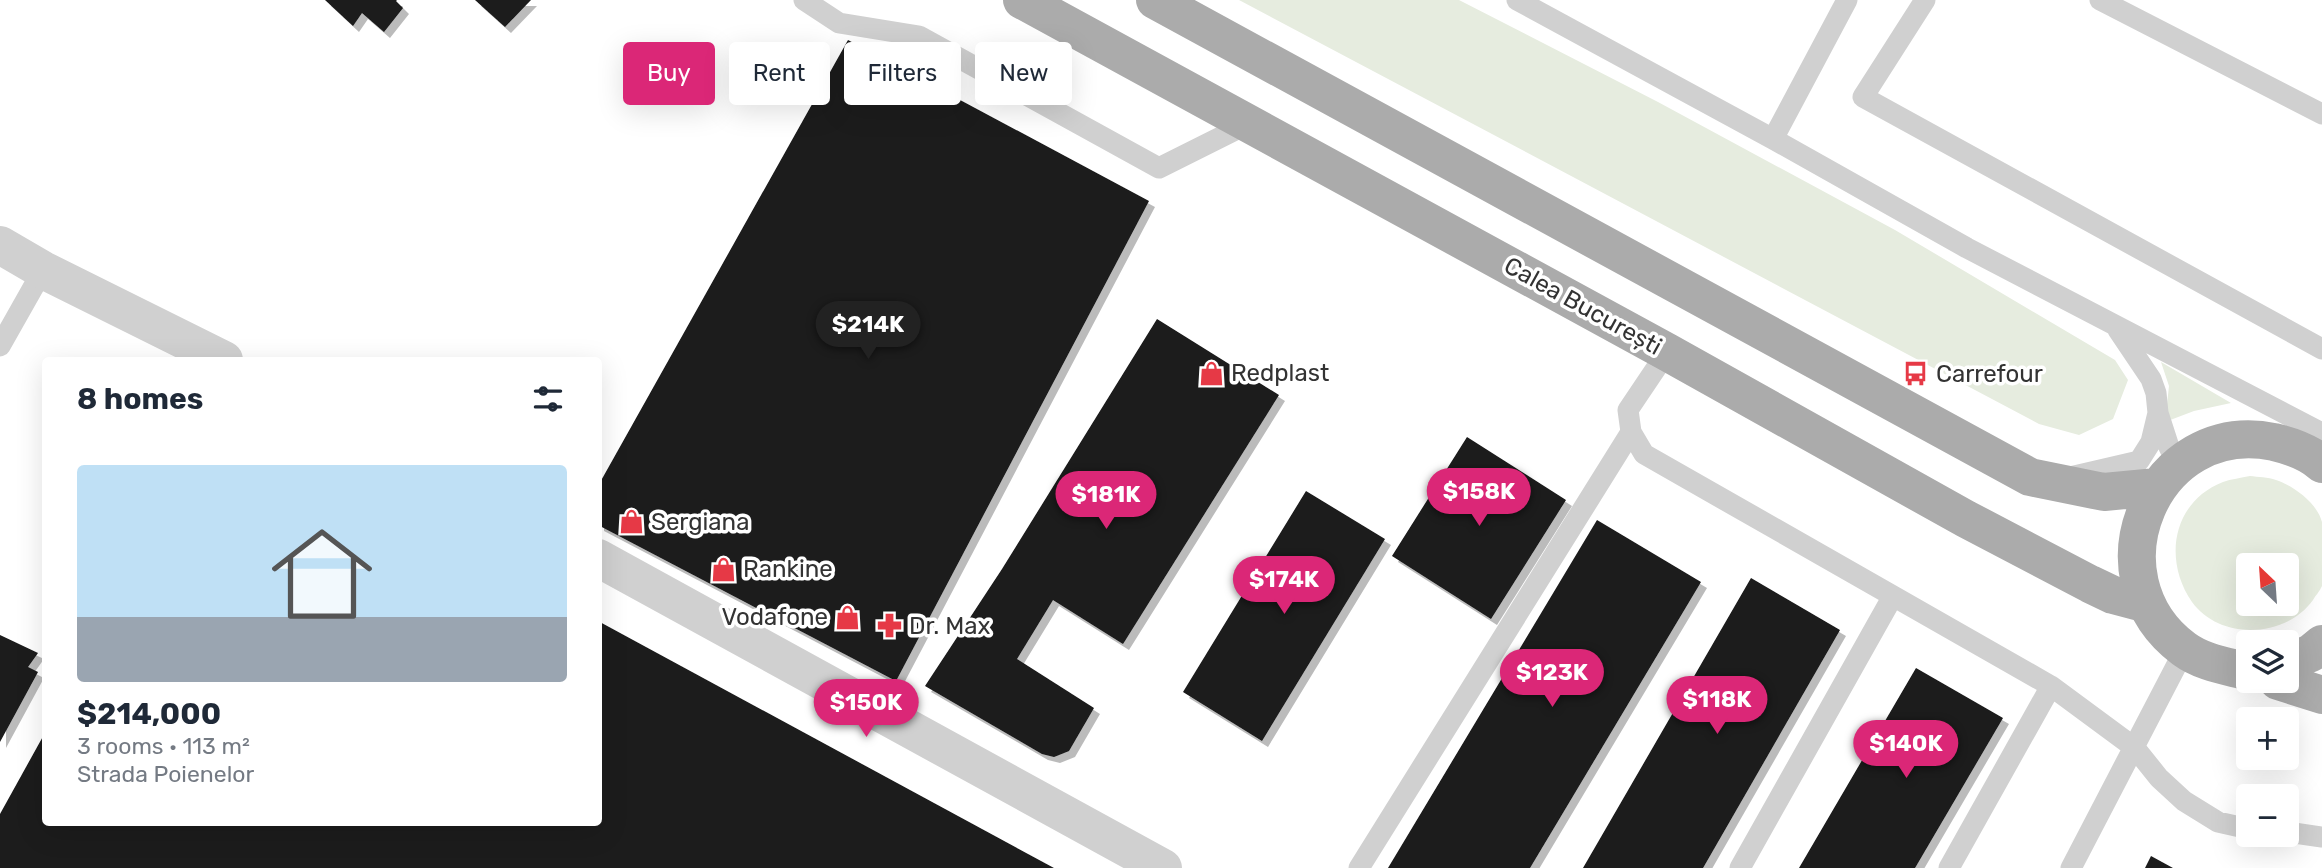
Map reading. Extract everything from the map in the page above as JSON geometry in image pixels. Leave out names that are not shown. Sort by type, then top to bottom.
[{"type":"main road","name":"Calea București","points":[[1022,0],[1667,352],[1966,519],[2078,578],[2113,594],[2147,604]]},
{"type":"main road","points":[[1155,0],[2030,477],[2104,492],[2167,476]]},
{"type":"main road","points":[[2236,668],[2212,663],[2185,649],[2163,629],[2147,604],[2137,575],[2136,544],[2143,514],[2167,476],[2203,449],[2232,441],[2262,440],[2321,454]]},
{"type":"main road","points":[[2299,658],[2322,644]]},
{"type":"main road","points":[[2299,688],[2322,695]]},
{"type":"street","points":[[0,245],[43,270],[218,357]]},
{"type":"street","points":[[602,560],[1163,868]]},
{"type":"lane","points":[[804,0],[839,23],[919,36],[1158,168],[1249,123]]},
{"type":"lane","points":[[1517,0],[1967,248],[2231,386],[2321,454]]},
{"type":"lane","points":[[1773,139],[1847,0]]},
{"type":"lane","points":[[1925,0],[1863,97],[2322,349]]},
{"type":"lane","points":[[2100,0],[2322,114]]},
{"type":"lane","points":[[0,346],[43,270]]},
{"type":"lane","points":[[2115,326],[2151,379],[2156,393],[2158,413],[2169,447],[2167,476]]},
{"type":"lane","points":[[1667,352],[1628,410],[1631,432],[1644,454],[2051,686],[2135,748],[2159,778],[2184,802],[2218,822],[2236,826]]},
{"type":"lane","points":[[2231,386],[2254,408],[2262,425],[2262,440]]},
{"type":"lane","points":[[2030,477],[2071,477],[2139,461],[2151,442],[2158,413]]},
{"type":"lane","points":[[1359,868],[1631,432]]},
{"type":"lane","points":[[1740,868],[1893,596]]},
{"type":"lane","points":[[2071,868],[2185,649]]},
{"type":"lane","points":[[1949,868],[2051,686]]},
{"type":"lane","points":[[2299,834],[2322,837]]},
{"type":"shaded area","points":[[1239,0],[1459,0],[1658,102],[1895,230],[2115,360],[2128,380],[2113,419],[2079,435],[2039,424]]},
{"type":"shaded area","points":[[2161,362],[2231,403],[2194,411],[2165,422],[2169,386]]},
{"type":"shaded area","points":[[2250,476],[2270,478],[2290,486],[2304,496],[2319,515],[2322,522],[2322,586],[2300,614],[2300,553],[2236,553],[2236,616],[2296,616],[2287,622],[2270,628],[2235,629],[2204,615],[2183,586],[2177,568],[2176,551],[2183,518],[2193,503],[2206,491],[2223,482]]},
{"type":"building","points":[[325,0],[397,0],[403,8],[384,32],[362,13],[353,26]]},
{"type":"building","points":[[475,0],[531,0],[505,27]]},
{"type":"building","points":[[844,47],[844,105],[961,105],[961,100],[1149,201],[896,681],[602,527],[602,479],[812,105],[830,105],[830,72]]},
{"type":"building","points":[[1157,319],[1279,395],[1123,644],[1053,600],[1017,659],[1094,708],[1069,751],[1054,757],[1042,754],[925,686],[1002,569]]},
{"type":"building","points":[[1467,437],[1566,500],[1491,619],[1392,556]]},
{"type":"building","points":[[1306,491],[1385,539],[1262,741],[1183,692]]},
{"type":"building","points":[[1597,520],[1701,582],[1530,868],[1388,868]]},
{"type":"building","points":[[1751,578],[1840,630],[1703,868],[1583,868]]},
{"type":"building","points":[[602,623],[1054,868],[0,868],[0,814],[42,738],[42,826],[602,826]]},
{"type":"building","points":[[0,635],[38,653],[28,667],[38,672],[0,742]]},
{"type":"building","points":[[1916,668],[2003,718],[1915,868],[1799,868]]},
{"type":"building","points":[[2151,856],[2173,868],[2145,868]]},
{"type":"place","name":"Redplast","points":[[1211,373]]},
{"type":"place","name":"Carrefour","points":[[1916,374]]},
{"type":"place","name":"Sergiana","points":[[631,522]]},
{"type":"place","name":"Rankine","points":[[723,569]]},
{"type":"place","name":"Vodafone","points":[[848,617]]},
{"type":"place","name":"Dr. Max","points":[[889,626]]}]
